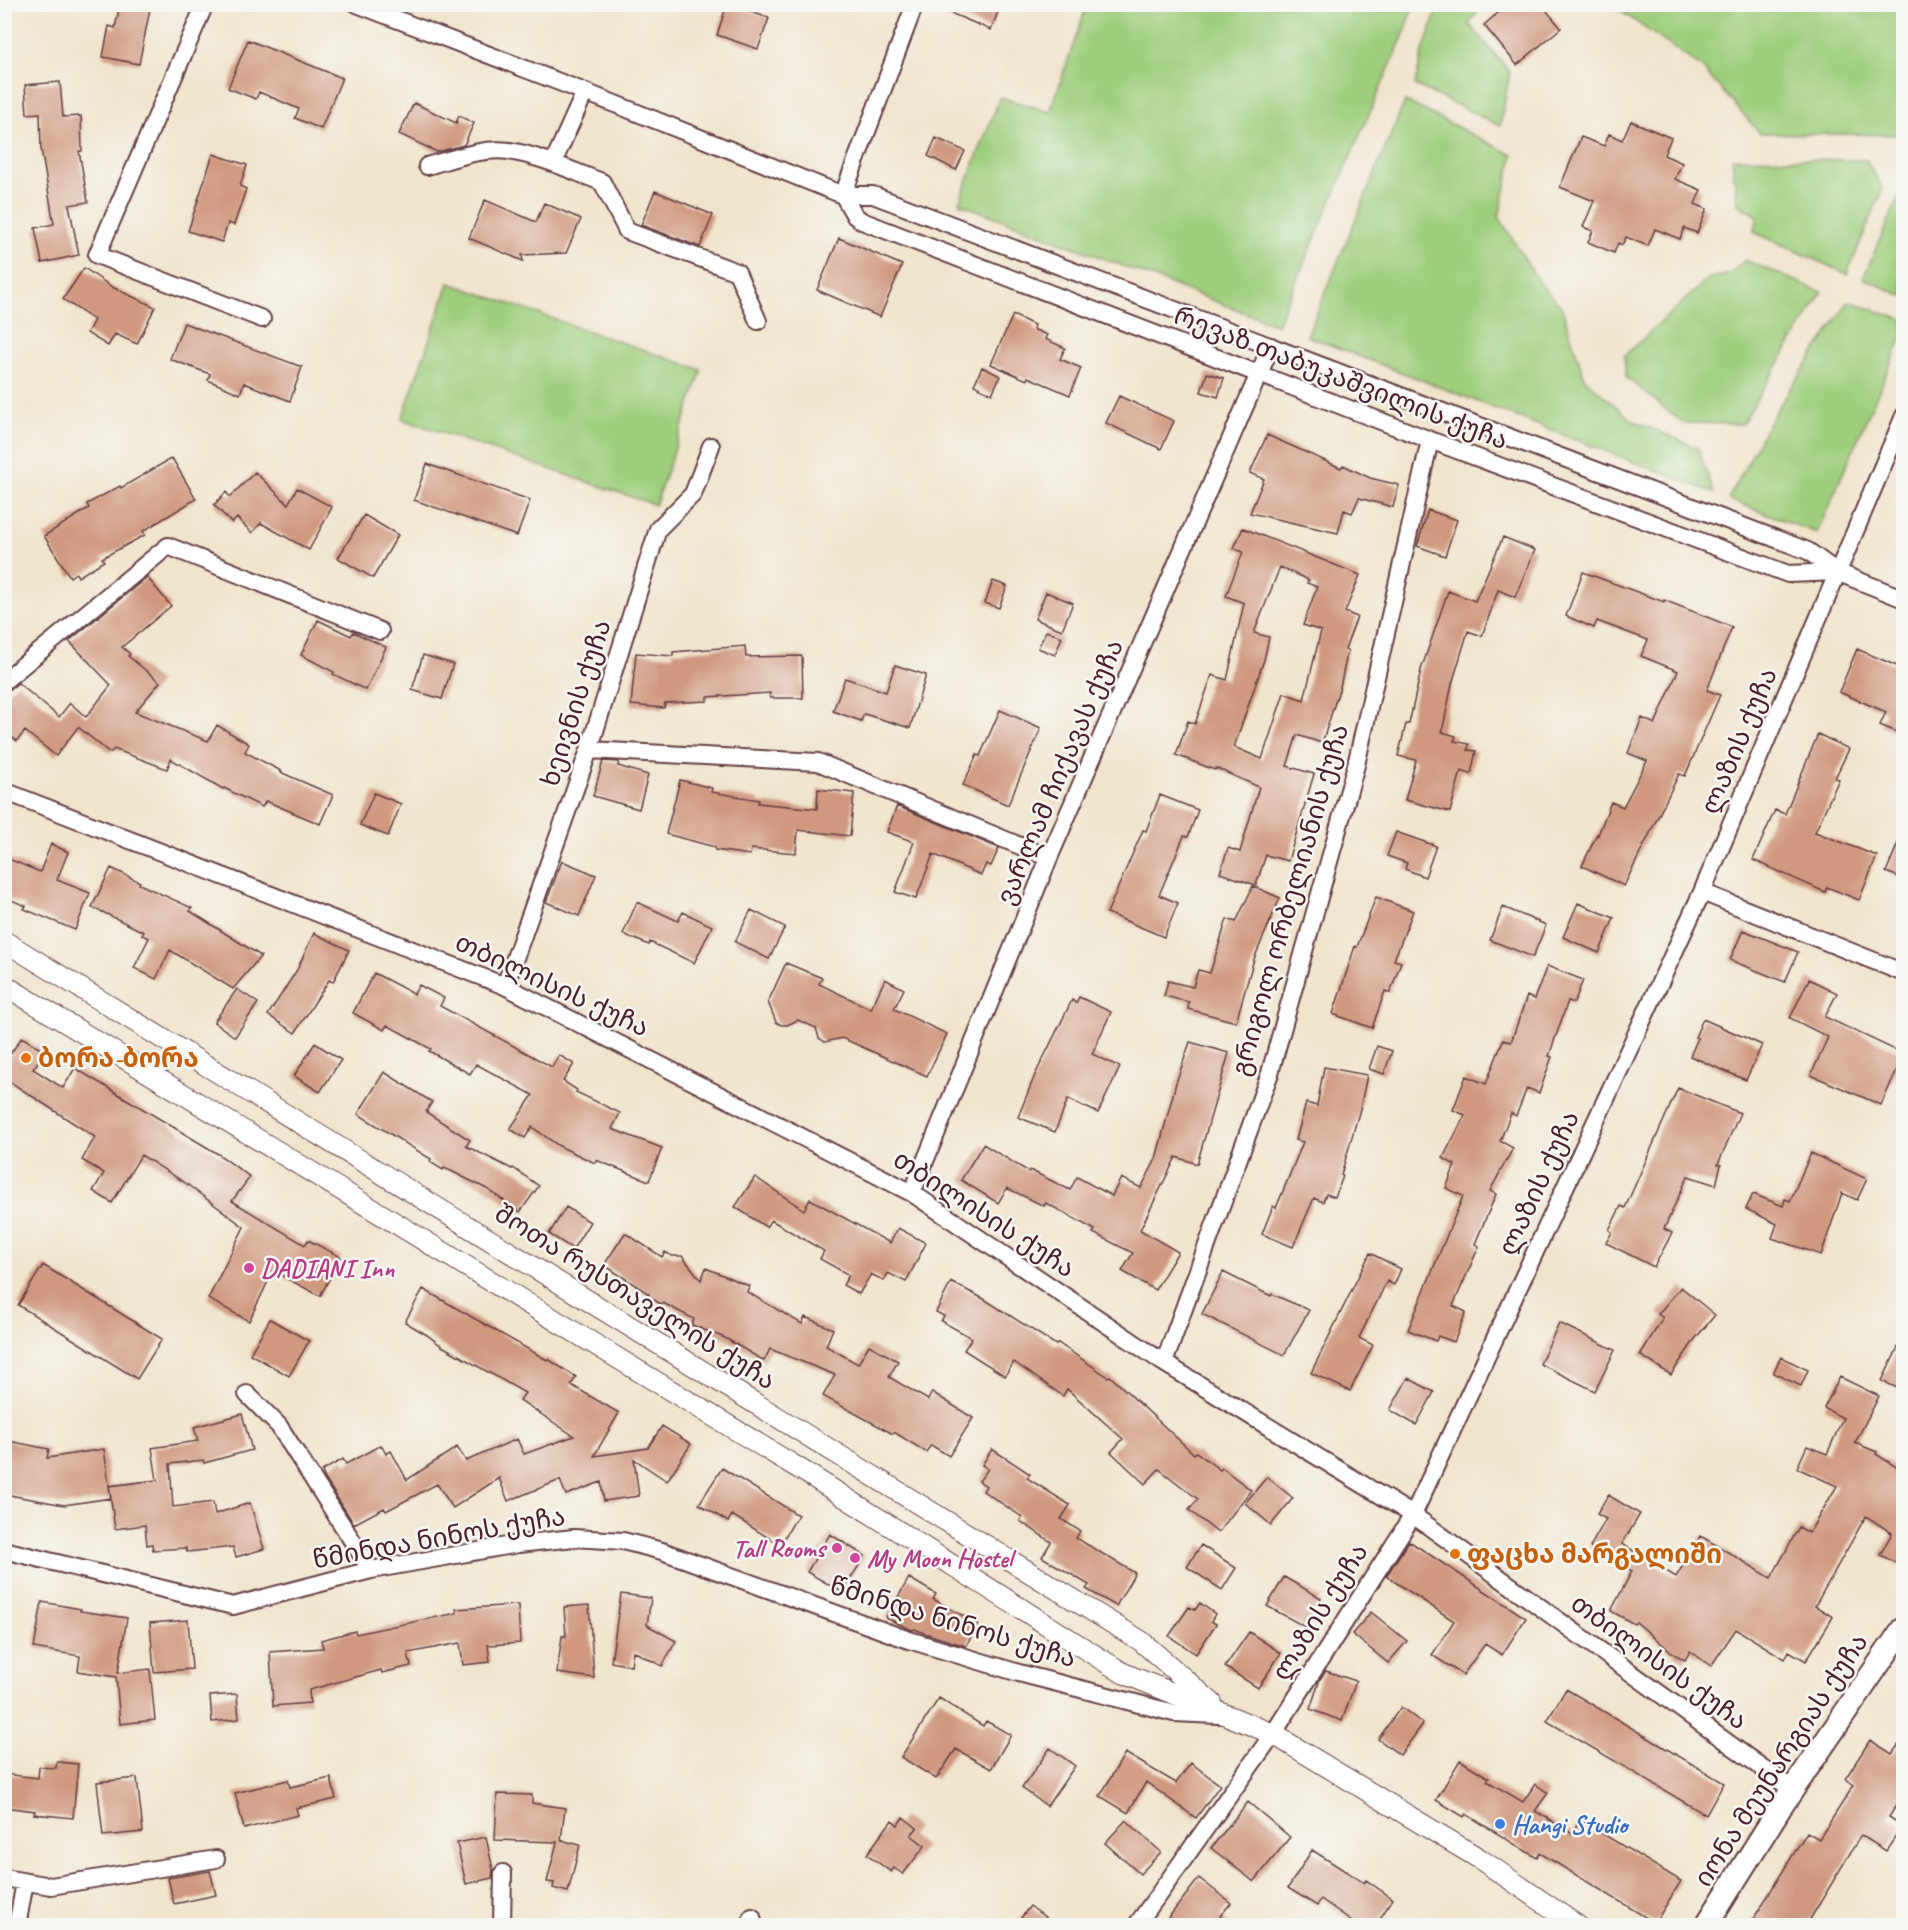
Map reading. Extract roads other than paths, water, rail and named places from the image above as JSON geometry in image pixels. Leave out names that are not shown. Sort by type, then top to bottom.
[{"type":"main road","name":"იონა მეუნარგიას ქუჩა","points":[[1706,1926],[1793,1790],[1904,1627]]},
{"type":"street","points":[[205,4],[97,255],[262,320]]},
{"type":"street","name":"რევაზ თაბუკაშვილის ქუჩა","points":[[357,4],[843,195],[873,195],[1808,551],[1837,572],[1904,600]]},
{"type":"street","points":[[843,195],[915,4]]},
{"type":"street","points":[[553,163],[585,92]]},
{"type":"street","points":[[427,166],[478,153],[508,151],[553,163],[602,182],[627,231],[737,272],[758,321]]},
{"type":"street","name":"რევაზ თაბუკაშვილის ქუჩა","points":[[843,195],[855,216],[862,221],[1430,440],[1788,574],[1837,572]]},
{"type":"street","name":"ვარლამ ჩიქავას ქუჩა","points":[[912,1192],[1049,858],[1271,346]]},
{"type":"street","name":"ლაზის ქუჩა","points":[[1136,1926],[1273,1734],[1413,1515],[1702,892],[1904,416]]},
{"type":"street","name":"გრიგოლ ორბელიანის ქუჩა","points":[[1164,1363],[1273,1062],[1356,765],[1430,440]]},
{"type":"street","name":"ხეივნის ქუჩა","points":[[505,986],[589,750],[658,529],[693,494],[711,446]]},
{"type":"street","points":[[4,681],[168,546],[380,631]]},
{"type":"street","points":[[589,750],[818,762],[1049,858]]},
{"type":"street","name":"თბილისის ქუჩა","points":[[4,791],[505,986],[912,1192],[1164,1363],[1413,1515],[1793,1790]]},
{"type":"street","points":[[1702,892],[1904,973]]},
{"type":"street","name":"შოთა რუსთაველის ქუჩა","points":[[4,941],[1141,1641],[1225,1715]]},
{"type":"street","name":"შოთა რუსთაველის ქუჩა","points":[[4,985],[808,1474],[1123,1673],[1273,1734],[1480,1859],[1578,1926]]},
{"type":"street","points":[[247,1394],[279,1426],[371,1570]]},
{"type":"street","name":"წმინდა ნინოს ქუჩა","points":[[4,1550],[233,1606],[371,1570],[518,1544],[574,1538],[623,1541],[663,1551],[909,1640],[1019,1673],[1174,1713],[1225,1715]]},
{"type":"street","points":[[4,1878],[51,1886],[216,1859]]},
{"type":"street","points":[[502,1926],[503,1873]]},
{"type":"street","points":[[17,1926],[25,1882]]},
{"type":"place","name":"ბორა-ბორა","points":[[26,1058]]},
{"type":"place","name":"DADIANI Inn","points":[[249,1268]]},
{"type":"place","name":"Tall Rooms","points":[[837,1548]]},
{"type":"place","name":"ფაცხა მარგალიში","points":[[1455,1554]]},
{"type":"place","name":"My Moon Hostel","points":[[855,1558]]},
{"type":"place","name":"Hangi Studio","points":[[1500,1824]]}]
